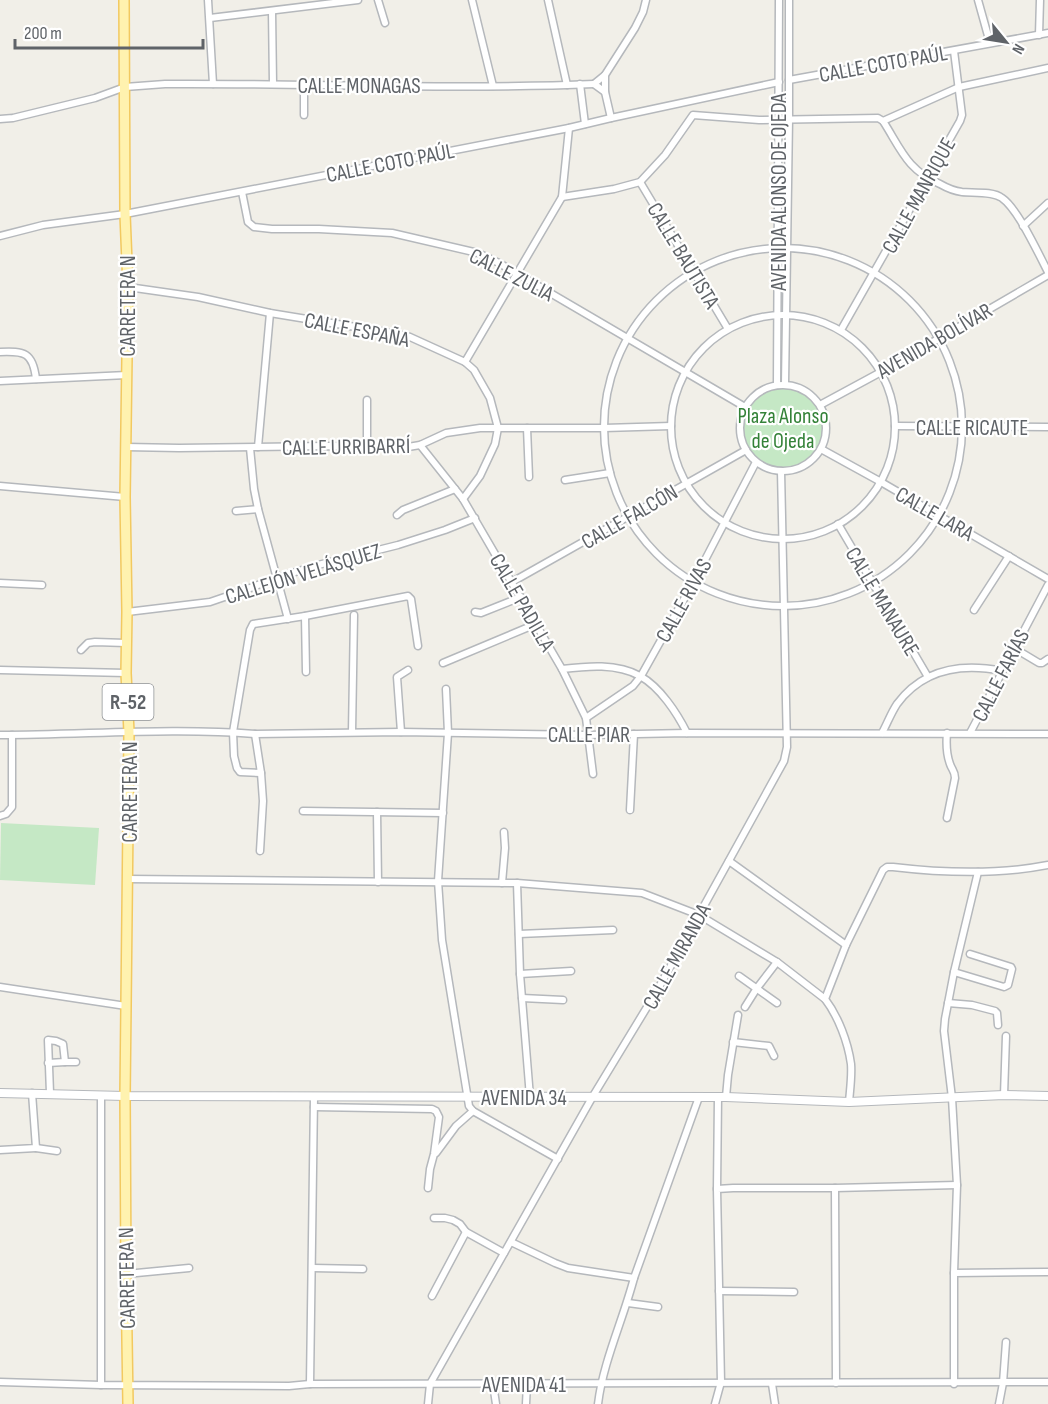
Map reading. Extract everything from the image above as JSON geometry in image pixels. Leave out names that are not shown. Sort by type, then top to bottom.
[{"type":"main road","name":"CARRETERA N","points":[[123,0],[125,214],[129,288],[125,497],[126,673],[129,732],[125,1096],[128,1404]]},
{"type":"street","points":[[208,0],[213,84]]},
{"type":"street","points":[[210,18],[358,0]]},
{"type":"street","points":[[378,0],[385,23]]},
{"type":"street","points":[[472,0],[493,86]]},
{"type":"street","points":[[548,0],[567,85]]},
{"type":"street","points":[[605,92],[594,84],[605,75],[643,12],[646,0]]},
{"type":"street","name":"AVENIDA ALONSO DE OJEDA","points":[[777,385],[779,0]]},
{"type":"street","name":"AVENIDA ALONSO DE OJEDA","points":[[785,384],[789,0]]},
{"type":"street","points":[[978,0],[990,43]]},
{"type":"street","points":[[1039,35],[1040,0]]},
{"type":"street","points":[[272,11],[273,84]]},
{"type":"street","name":"CALLE COTO PAÚL","points":[[789,80],[1048,33]]},
{"type":"street","name":"CALLE MANRIQUE","points":[[841,330],[962,115],[954,51]]},
{"type":"street","points":[[883,121],[959,87],[1048,68]]},
{"type":"street","points":[[605,75],[605,92],[611,118]]},
{"type":"street","name":"CALLE COTO PAÚL","points":[[0,236],[43,225],[125,214],[569,128],[779,82]]},
{"type":"street","name":"CALLE MONAGAS","points":[[0,119],[13,118],[95,98],[124,87],[165,84],[493,86],[594,84]]},
{"type":"street","points":[[304,84],[304,115]]},
{"type":"street","points":[[580,84],[585,124]]},
{"type":"street","points":[[685,102],[693,115]]},
{"type":"street","points":[[693,115],[759,120],[878,118],[883,121],[905,156],[927,178],[959,192],[1001,196],[1023,226],[1048,273]]},
{"type":"street","points":[[562,197],[614,189],[640,182],[661,160],[693,115]]},
{"type":"street","points":[[465,362],[562,197],[569,128]]},
{"type":"street","name":"CALLE BAUTISTA","points":[[640,182],[728,329]]},
{"type":"street","name":"CALLE ZULIA","points":[[242,192],[248,222],[254,227],[319,228],[392,233],[478,253],[745,407]]},
{"type":"street","points":[[1023,226],[1048,203]]},
{"type":"street","points":[[787,247],[827,253],[856,262],[896,287],[916,305],[939,337],[949,358],[961,402],[962,426],[958,467],[952,488],[939,516],[909,554],[895,567],[852,593],[807,605],[784,607],[737,601],[714,593],[693,583],[656,554],[628,517],[617,495],[610,473],[604,428],[610,382],[618,360],[641,319],[657,300],[694,272],[715,261],[735,254],[787,247]]},
{"type":"street","name":"AVENIDA BOLÍVAR","points":[[820,405],[881,372],[1048,273]]},
{"type":"street","name":"CALLE ESPAÑA","points":[[129,288],[198,297],[270,313],[410,337],[465,362],[474,369],[490,398],[498,428]]},
{"type":"street","points":[[270,313],[254,447],[254,489],[288,619]]},
{"type":"street","points":[[777,315],[802,316],[818,320],[841,330],[864,348],[881,372],[892,399],[895,426],[891,455],[881,482],[863,505],[838,524],[817,534],[794,539],[758,537],[735,529],[724,524],[703,506],[686,484],[674,456],[671,426],[675,398],[686,372],[704,348],[728,329],[752,319],[777,315]]},
{"type":"street","points":[[0,352],[20,351],[30,358],[36,379]]},
{"type":"street","points":[[0,381],[127,375]]},
{"type":"street","points":[[785,384],[797,386],[811,394],[824,412],[827,427],[821,449],[808,463],[800,468],[781,471],[768,469],[756,462],[746,450],[740,436],[740,429],[745,407],[755,395],[769,387],[785,384]]},
{"type":"street","points":[[367,400],[367,446]]},
{"type":"street","name":"CALLE URRIBARRÍ","points":[[126,447],[408,447],[420,445],[446,433],[480,428],[671,426]]},
{"type":"street","name":"CALLE RICAUTE","points":[[895,426],[1048,427]]},
{"type":"street","points":[[463,499],[480,476],[495,444],[498,428]]},
{"type":"street","points":[[527,428],[529,477]]},
{"type":"street","name":"CALLE PADILLA","points":[[420,445],[463,499],[562,669],[586,718],[593,774]]},
{"type":"street","name":"CALLE LARA","points":[[821,449],[1048,579]]},
{"type":"street","name":"CALLE FALCÓN","points":[[512,582],[746,450]]},
{"type":"street","name":"CALLE RIVAS","points":[[586,718],[633,686],[641,676],[756,462]]},
{"type":"street","name":"CALLE MIRANDA","points":[[428,1404],[430,1384],[593,1096],[658,989],[784,761],[786,733],[781,471]]},
{"type":"street","points":[[565,480],[610,473]]},
{"type":"street","points":[[0,486],[125,497]]},
{"type":"street","points":[[397,514],[455,489]]},
{"type":"street","points":[[236,510],[258,508]]},
{"type":"street","name":"CALLEJÓN VELÁSQUEZ","points":[[127,612],[210,602],[276,578],[398,545],[475,518]]},
{"type":"street","name":"CALLE MANAURE","points":[[838,524],[928,677]]},
{"type":"street","points":[[974,610],[1010,556]]},
{"type":"street","points":[[0,583],[42,585]]},
{"type":"street","name":"CALLE FARÍAS","points":[[970,733],[1002,670],[1046,593],[1048,585]]},
{"type":"street","points":[[261,773],[238,771],[234,756],[233,732],[250,630],[253,624],[408,596],[411,599],[418,646]]},
{"type":"street","points":[[475,612],[481,614],[521,597]]},
{"type":"street","points":[[352,732],[354,615]]},
{"type":"street","points":[[305,616],[306,672]]},
{"type":"street","points":[[443,663],[536,624]]},
{"type":"street","points":[[81,650],[94,642],[126,643]]},
{"type":"street","points":[[1014,648],[1039,663],[1048,659]]},
{"type":"street","points":[[562,669],[607,667],[641,676],[666,700],[687,733]]},
{"type":"street","name":"CALLE MANAURE","points":[[882,733],[904,696],[928,677],[949,670],[972,667],[1002,670]]},
{"type":"street","points":[[0,670],[126,673]]},
{"type":"street","points":[[401,732],[397,677],[408,670]]},
{"type":"street","points":[[446,688],[448,733],[438,881],[441,940],[469,1106],[473,1111],[558,1159]]},
{"type":"street","name":"CALLE PIAR","points":[[0,735],[129,732],[588,735],[1048,734]]},
{"type":"street","points":[[947,733],[946,750],[951,768],[955,772],[947,818]]},
{"type":"street","points":[[255,734],[263,801],[260,851]]},
{"type":"street","points":[[630,810],[634,734]]},
{"type":"street","points":[[0,816],[6,814],[12,807],[12,735]]},
{"type":"street","points":[[303,811],[443,813]]},
{"type":"street","points":[[377,812],[378,882]]},
{"type":"street","points":[[502,883],[504,832]]},
{"type":"street","points":[[729,861],[846,945]]},
{"type":"street","points":[[825,999],[846,945],[887,867],[978,872],[1022,870],[1048,865]]},
{"type":"street","points":[[954,1384],[957,1185],[952,1098],[944,1032],[954,972],[978,872]]},
{"type":"street","points":[[128,879],[517,883],[642,893],[699,915],[777,962],[825,999],[835,1014],[847,1046],[851,1066],[849,1102]]},
{"type":"street","points":[[517,883],[520,974],[530,1096]]},
{"type":"street","points":[[519,934],[613,930]]},
{"type":"street","points":[[954,972],[1004,987],[1008,985],[1011,967],[970,954]]},
{"type":"street","points":[[745,1007],[777,962]]},
{"type":"street","points":[[520,974],[571,971]]},
{"type":"street","points":[[739,976],[777,1003]]},
{"type":"street","points":[[0,987],[126,1006]]},
{"type":"street","points":[[522,998],[563,1000]]},
{"type":"street","points":[[948,1003],[972,1005],[995,1011],[998,1025]]},
{"type":"street","points":[[716,1404],[721,1382],[717,1189],[722,1097],[738,1015]]},
{"type":"street","points":[[1004,1095],[1006,1036]]},
{"type":"street","points":[[50,1093],[47,1042],[50,1040],[63,1044],[65,1062]]},
{"type":"street","points":[[733,1042],[769,1046],[774,1056]]},
{"type":"street","points":[[48,1063],[76,1062]]},
{"type":"street","name":"AVENIDA 34","points":[[0,1093],[101,1096],[722,1097],[849,1102],[1004,1095],[1048,1096]]},
{"type":"street","points":[[32,1094],[36,1148]]},
{"type":"street","points":[[101,1096],[101,1385]]},
{"type":"street","points":[[310,1384],[314,1097]]},
{"type":"street","points":[[598,1404],[601,1384],[634,1278],[699,1097]]},
{"type":"street","points":[[314,1107],[432,1109],[436,1111],[439,1117],[434,1154],[429,1169],[428,1188]]},
{"type":"street","points":[[434,1154],[456,1126],[473,1111]]},
{"type":"street","points":[[0,1150],[36,1148],[57,1151]]},
{"type":"street","points":[[717,1189],[957,1185]]},
{"type":"street","points":[[835,1188],[836,1383]]},
{"type":"street","points":[[434,1218],[453,1220],[460,1224],[466,1232],[504,1253]]},
{"type":"street","points":[[432,1296],[466,1232]]},
{"type":"street","points":[[511,1242],[568,1268],[634,1278]]},
{"type":"street","points":[[126,1274],[189,1268]]},
{"type":"street","points":[[313,1268],[363,1269]]},
{"type":"street","points":[[954,1273],[1048,1272]]},
{"type":"street","points":[[719,1291],[794,1292]]},
{"type":"street","points":[[628,1303],[658,1307]]},
{"type":"street","points":[[999,1404],[1006,1342]]},
{"type":"street","name":"AVENIDA 41","points":[[0,1382],[289,1386],[310,1384],[721,1382],[772,1384],[1048,1383]]},
{"type":"street","points":[[493,1384],[496,1404]]},
{"type":"street","points":[[526,1404],[527,1384]]},
{"type":"street","points":[[772,1384],[775,1404]]},
{"type":"green space","name":"Plaza Alonso de Ojeda","points":[[775,385],[791,385],[814,397],[823,411],[826,428],[823,445],[814,459],[791,471],[775,471],[759,464],[747,452],[740,436],[740,420],[747,404],[759,392]]},
{"type":"green space","points":[[1,823],[99,828],[95,885],[0,880]]}]
